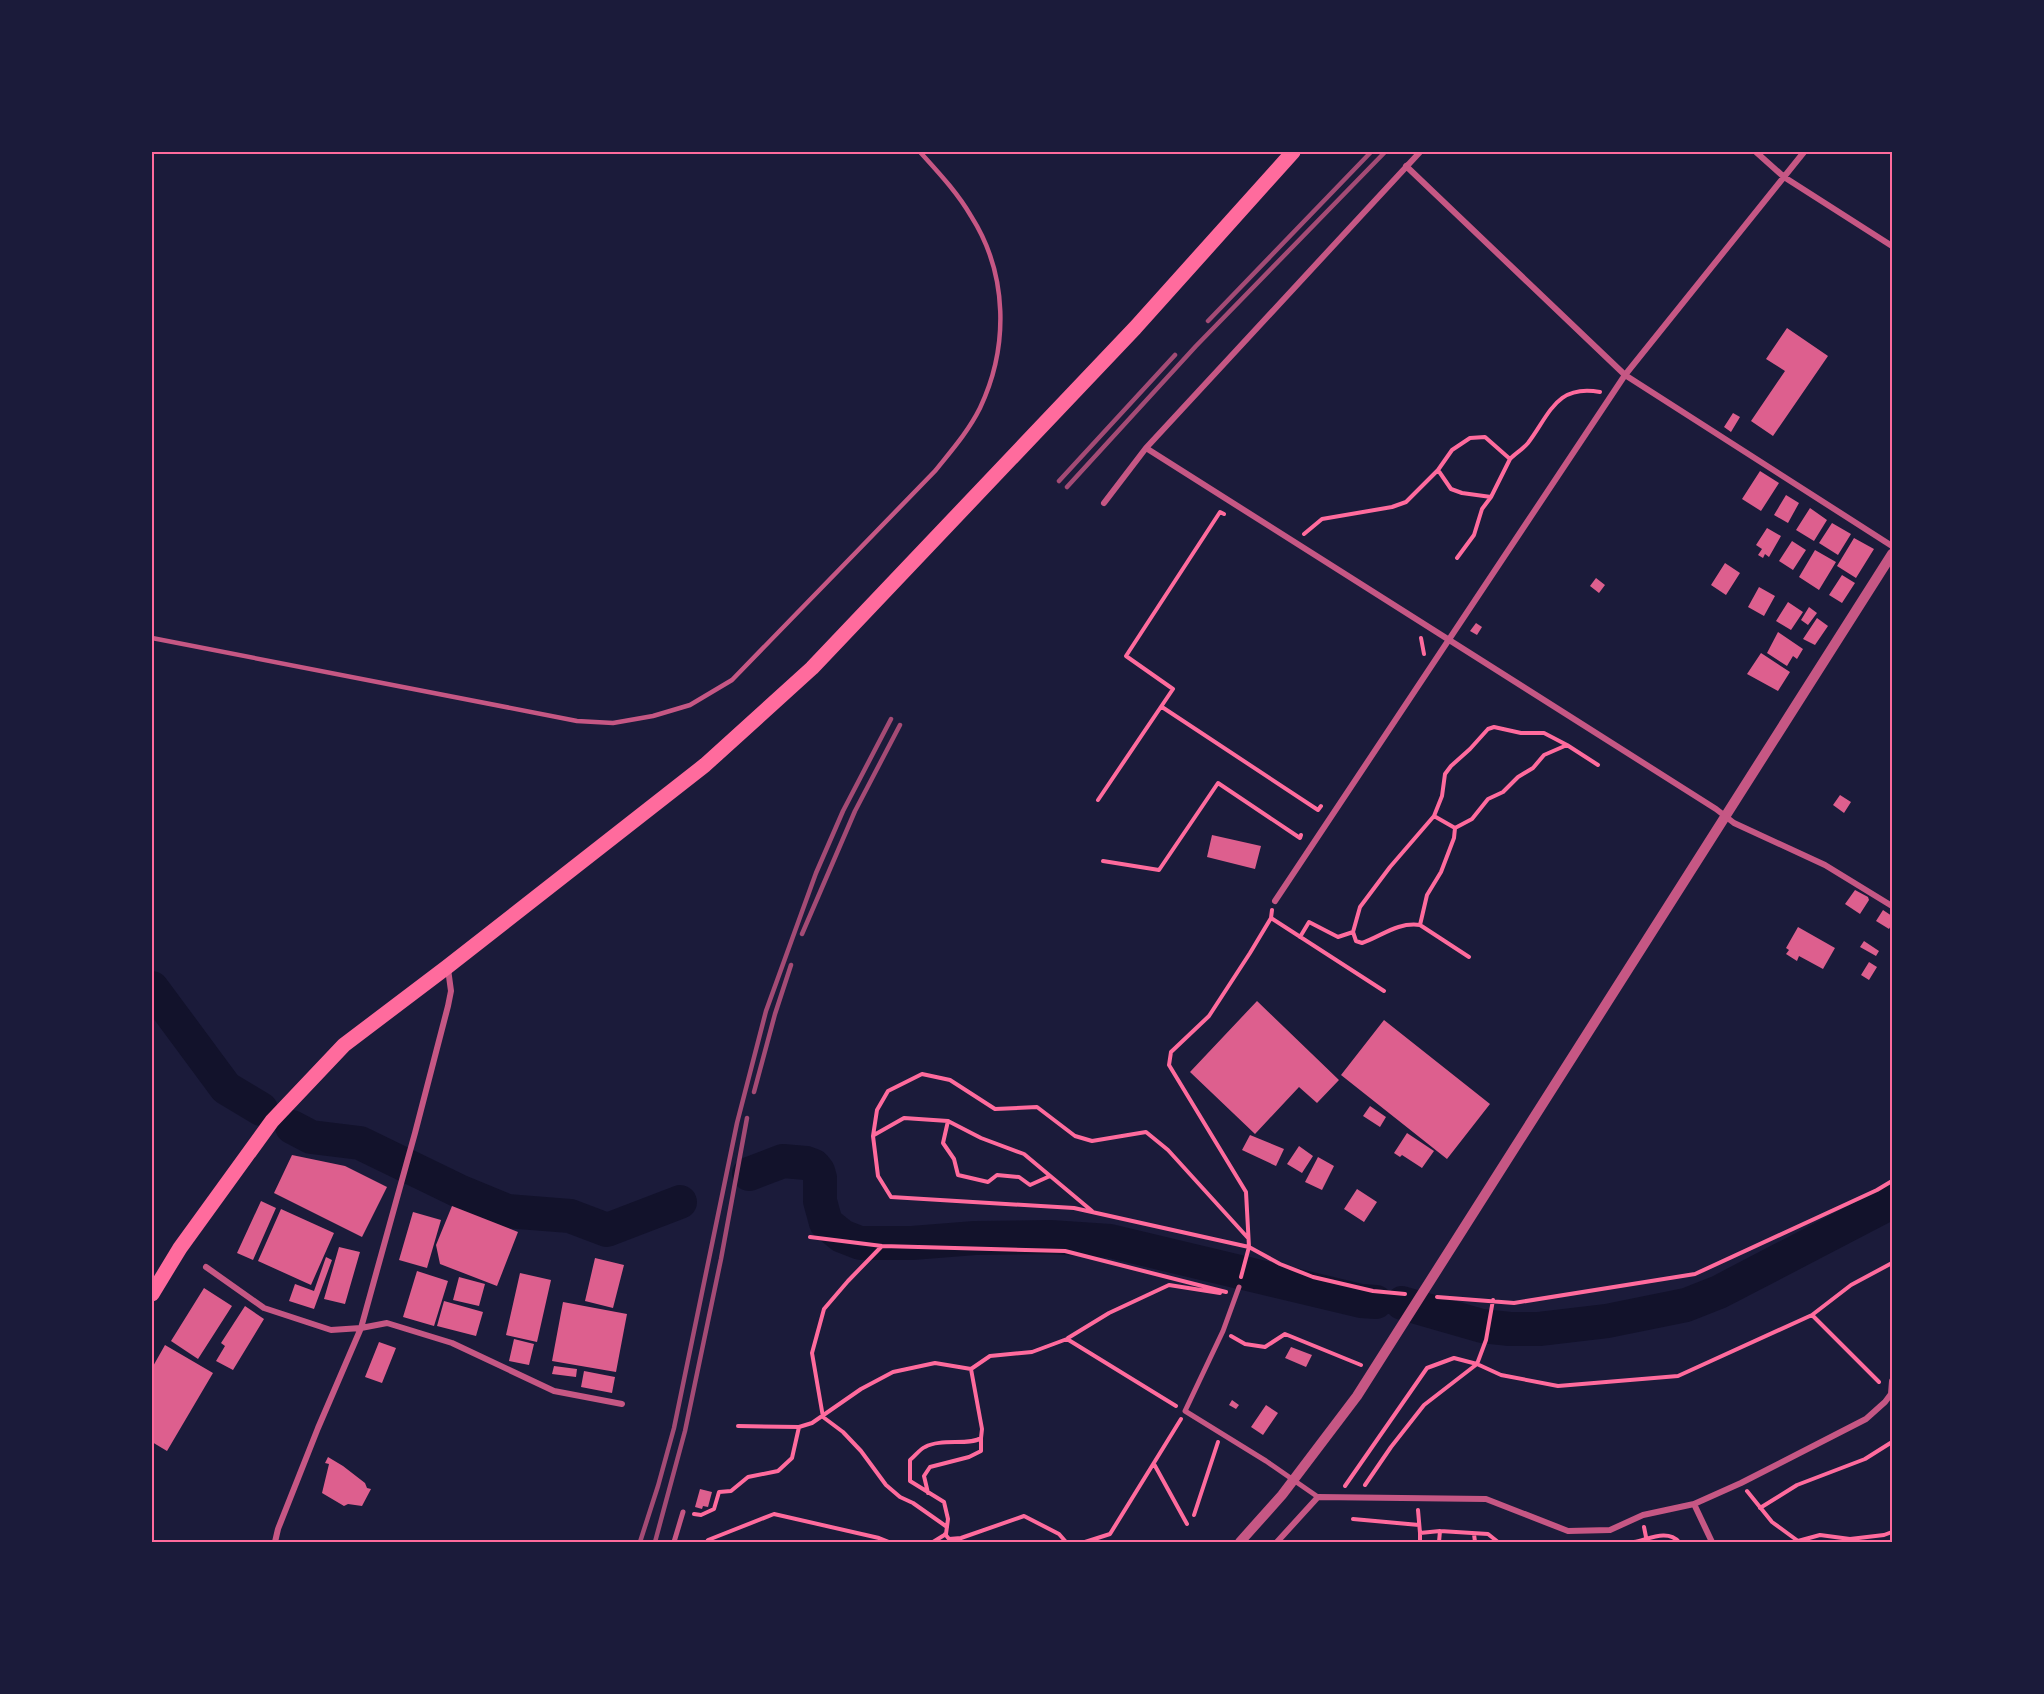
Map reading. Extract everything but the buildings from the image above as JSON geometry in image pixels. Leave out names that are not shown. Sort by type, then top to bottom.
[{"type":"main road","points":[[152,1294],[180,1248],[272,1121],[344,1045],[705,765],[812,668],[1135,328],[1293,152]]},
{"type":"street","points":[[1104,503],[1146,448],[1420,152]]},
{"type":"street","points":[[1756,152],[1784,177],[1893,246]]},
{"type":"street","points":[[1275,902],[1624,375],[1804,152]]},
{"type":"street","points":[[1406,166],[1624,375],[1893,546]]},
{"type":"street","points":[[1146,448],[1726,815],[1734,823],[1825,865],[1893,906]]},
{"type":"street","points":[[1240,1542],[1282,1495],[1357,1396],[1440,1269],[1573,1054],[1893,554]]},
{"type":"street","points":[[275,1542],[318,1428],[362,1328],[451,991],[447,967]]},
{"type":"street","points":[[206,1267],[264,1308],[331,1330],[362,1328],[387,1323],[452,1343],[554,1391],[622,1404]]},
{"type":"street","points":[[1239,1287],[1223,1331],[1185,1411],[1266,1461],[1318,1497],[1486,1499],[1568,1531],[1610,1530],[1642,1515],[1694,1504],[1741,1483],[1866,1419],[1891,1394],[1893,1381]]},
{"type":"street","points":[[1277,1542],[1318,1497]]},
{"type":"street","points":[[1694,1504],[1712,1542]]},
{"type":"street","points":[[674,1542],[683,1512]]},
{"type":"lane","points":[[152,638],[578,721],[614,723],[652,716],[690,705],[732,680],[935,471],[963,438],[992,379],[1001,313],[998,281],[988,249],[972,217],[952,188],[920,152]]},
{"type":"path","points":[[1457,558],[1474,535],[1482,509],[1491,497],[1510,459],[1527,444],[1552,405],[1568,394],[1586,390],[1612,395]]},
{"type":"path","points":[[1296,542],[1322,519],[1392,507],[1406,502],[1438,470],[1452,450],[1470,438],[1485,438],[1510,459]]},
{"type":"path","points":[[1438,470],[1451,489],[1491,497]]},
{"type":"path","points":[[1098,800],[1173,689],[1126,656],[1220,512],[1230,518]]},
{"type":"path","points":[[1412,633],[1422,639],[1424,655]]},
{"type":"path","points":[[1162,707],[1318,810]]},
{"type":"path","points":[[1469,957],[1420,925],[1410,924],[1387,930],[1362,943],[1356,941],[1353,932],[1360,907],[1390,867],[1434,816],[1442,796],[1445,774],[1456,759],[1470,749],[1488,729],[1494,728],[1521,733],[1544,733],[1598,765]]},
{"type":"path","points":[[1455,828],[1473,819],[1488,800],[1503,792],[1518,777],[1533,768],[1544,755],[1567,745]]},
{"type":"path","points":[[1103,861],[1159,870],[1218,783],[1300,837],[1306,828]]},
{"type":"path","points":[[1312,819],[1325,800]]},
{"type":"path","points":[[1434,816],[1455,828]]},
{"type":"path","points":[[1420,925],[1427,896],[1441,872],[1454,838],[1455,828]]},
{"type":"path","points":[[1239,1287],[1249,1247],[1246,1192],[1169,1065],[1171,1052],[1209,1016],[1246,960],[1270,918],[1275,902]]},
{"type":"path","points":[[1270,918],[1383,991]]},
{"type":"path","points":[[1300,937],[1309,922],[1338,937],[1353,932]]},
{"type":"path","points":[[1248,1238],[1168,1150],[1146,1132],[1092,1141],[1075,1136],[1037,1107],[995,1109],[950,1080],[922,1074],[888,1091],[877,1110],[873,1136],[878,1176],[891,1197],[1074,1208],[1249,1247],[1280,1264],[1313,1277],[1373,1290],[1414,1295]]},
{"type":"path","points":[[873,1136],[904,1118],[948,1121],[981,1138],[1024,1154],[1093,1212]]},
{"type":"path","points":[[948,1121],[943,1143],[954,1159],[958,1175],[988,1182],[997,1175],[1019,1177],[1030,1185],[1050,1176]]},
{"type":"path","points":[[1434,1297],[1514,1303],[1695,1274],[1893,1181]]},
{"type":"path","points":[[810,1237],[882,1246],[1065,1251],[1236,1295]]},
{"type":"path","points":[[882,1246],[824,1309],[812,1353],[823,1417],[843,1432],[886,1485],[900,1497],[913,1503],[947,1527]]},
{"type":"path","points":[[1337,1497],[1427,1368],[1454,1358],[1501,1375],[1557,1386],[1678,1377],[1812,1315],[1851,1285],[1893,1263]]},
{"type":"path","points":[[738,1426],[799,1427],[823,1417],[861,1389],[893,1372],[935,1362],[970,1369],[990,1356],[1032,1352],[1067,1339],[1109,1313],[1169,1285],[1236,1295]]},
{"type":"path","points":[[1355,1498],[1424,1405],[1477,1365],[1486,1340],[1492,1302]]},
{"type":"path","points":[[1812,1315],[1891,1394]]},
{"type":"path","points":[[1223,1331],[1245,1344],[1265,1347],[1286,1334],[1363,1366]]},
{"type":"path","points":[[1067,1339],[1185,1411],[1110,1534],[1085,1542]]},
{"type":"path","points":[[928,1493],[924,1476],[930,1467],[969,1457],[981,1451],[982,1430],[970,1369]]},
{"type":"path","points":[[683,1512],[701,1515],[708,1512],[714,1509],[719,1492],[731,1491],[748,1477],[778,1471],[792,1458],[799,1427]]},
{"type":"path","points":[[1194,1515],[1216,1447],[1223,1434]]},
{"type":"path","points":[[933,1542],[945,1534],[947,1527],[948,1519],[944,1502],[910,1481],[910,1460],[925,1446],[952,1441],[975,1442],[981,1438]]},
{"type":"path","points":[[1760,1508],[1797,1485],[1865,1459],[1893,1442]]},
{"type":"path","points":[[1154,1464],[1187,1524]]},
{"type":"path","points":[[1741,1483],[1772,1522],[1798,1541],[1820,1535],[1850,1539],[1893,1532]]},
{"type":"path","points":[[1417,1498],[1420,1542]]},
{"type":"path","points":[[706,1542],[774,1514],[889,1542]]},
{"type":"path","points":[[945,1534],[949,1539],[961,1538],[1024,1516],[1059,1534],[1066,1542]]},
{"type":"path","points":[[1353,1520],[1419,1525]]},
{"type":"path","points":[[1420,1533],[1440,1531],[1488,1534],[1498,1542]]},
{"type":"path","points":[[1439,1542],[1440,1531]]},
{"type":"path","points":[[1474,1534],[1475,1542]]},
{"type":"path","points":[[1634,1542],[1648,1541],[1664,1535],[1675,1537],[1679,1542]]},
{"type":"waterway","points":[[152,988],[226,1088],[261,1109]]},
{"type":"waterway","points":[[292,1127],[311,1137],[360,1143],[461,1192],[507,1211],[570,1216],[607,1230],[680,1202]]},
{"type":"waterway","points":[[749,1174],[783,1161],[814,1166],[820,1178],[820,1201],[826,1223],[842,1236],[860,1243],[1050,1237],[1110,1241],[1361,1301],[1376,1302]]},
{"type":"waterway","points":[[1402,1303],[1482,1326],[1510,1329],[1539,1329],[1607,1321],[1686,1305],[1719,1292],[1892,1202]]},
{"type":"railway","points":[[1208,321],[1371,152]]},
{"type":"railway","points":[[1067,487],[1196,346],[1385,152]]},
{"type":"railway","points":[[1059,481],[1175,355]]},
{"type":"railway","points":[[640,1542],[674,1428],[737,1123],[766,1011],[816,873],[843,811],[891,719]]},
{"type":"railway","points":[[802,934],[855,811],[900,725]]},
{"type":"railway","points":[[754,1092],[791,965]]},
{"type":"railway","points":[[655,1542],[685,1431],[721,1259],[747,1118]]}]
